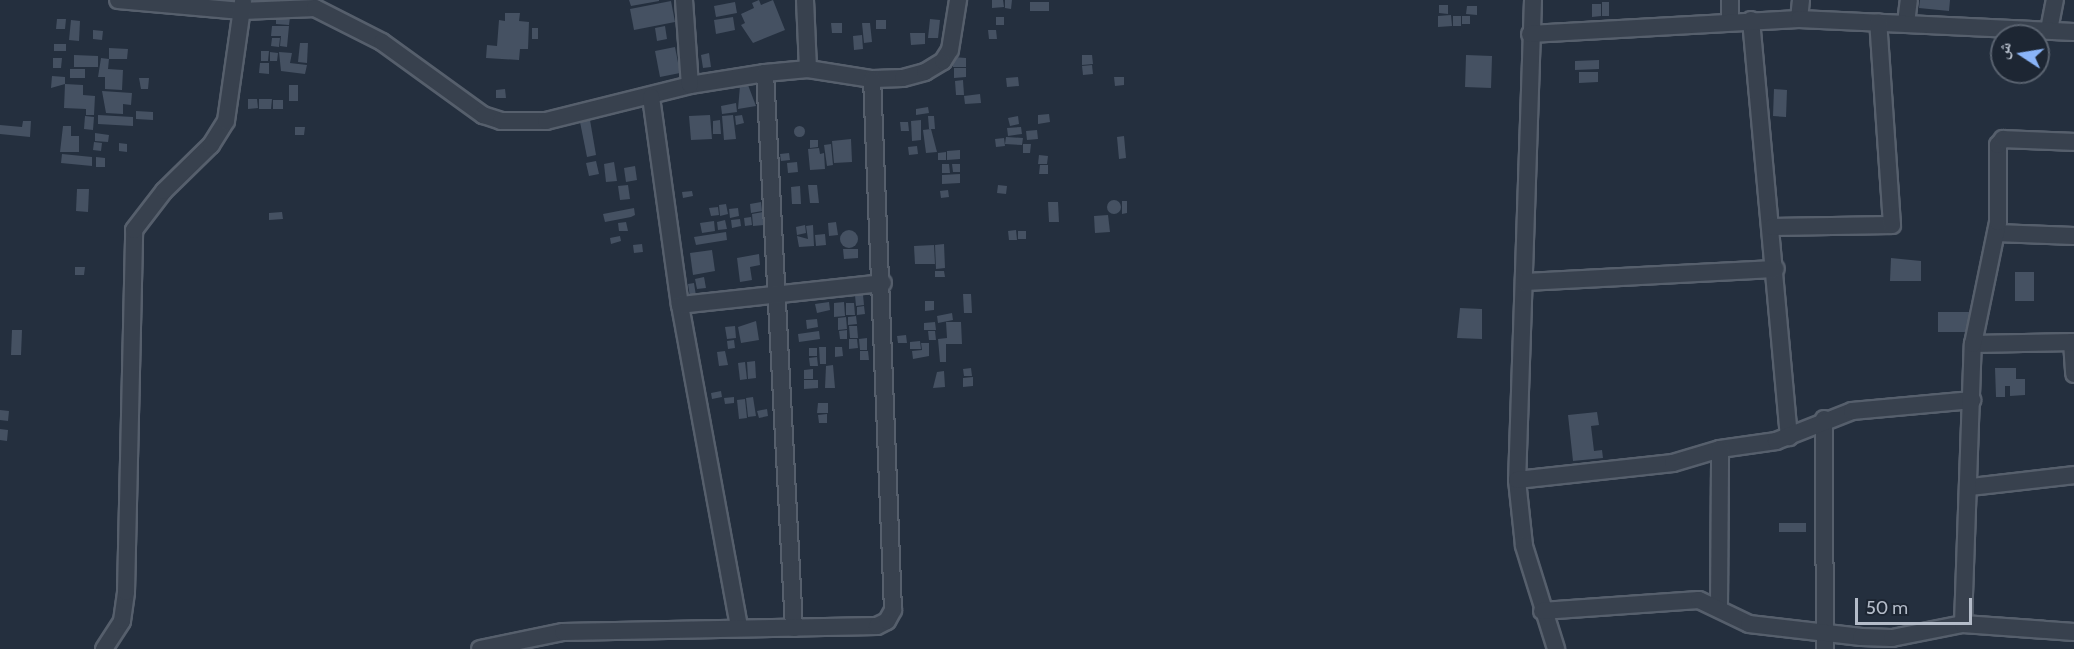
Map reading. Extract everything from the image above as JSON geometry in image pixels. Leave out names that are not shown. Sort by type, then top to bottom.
[{"type":"street","points":[[118,0],[305,7],[325,11],[382,42],[483,115],[501,121],[546,121],[651,97],[690,85],[765,73],[808,69],[872,79],[903,78],[925,72],[943,61],[950,50],[958,0]]},
{"type":"street","points":[[684,0],[690,85]]},
{"type":"street","points":[[805,0],[808,69]]},
{"type":"street","points":[[1533,0],[1530,34],[1517,480],[1524,546],[1542,611],[1556,649]]},
{"type":"street","points":[[1730,0],[1730,22]]},
{"type":"street","points":[[1799,19],[1801,0]]},
{"type":"street","points":[[1906,23],[1909,0]]},
{"type":"street","points":[[2050,25],[2055,0]]},
{"type":"street","points":[[105,649],[122,621],[126,592],[134,230],[164,191],[211,145],[226,121],[243,5]]},
{"type":"street","points":[[1530,34],[1799,19],[1990,27]]},
{"type":"street","points":[[1752,20],[1776,268],[1789,437]]},
{"type":"street","points":[[1772,227],[1892,225],[1878,22]]},
{"type":"street","points":[[2050,30],[2074,32]]},
{"type":"street","points":[[765,73],[794,628]]},
{"type":"street","points":[[480,649],[563,632],[877,626],[887,621],[893,610],[883,283],[872,79]]},
{"type":"street","points":[[651,97],[680,305],[739,628]]},
{"type":"street","points":[[1963,624],[1971,487],[1973,344],[1996,233],[1999,141],[2074,142]]},
{"type":"street","points":[[1996,233],[2074,236]]},
{"type":"street","points":[[1524,282],[1776,268]]},
{"type":"street","points":[[680,305],[777,292],[883,283]]},
{"type":"street","points":[[1973,344],[2073,342],[2074,374]]},
{"type":"street","points":[[1517,480],[1673,463],[1720,449],[1789,437],[1824,419],[1851,411],[1973,400]]},
{"type":"street","points":[[1824,419],[1822,632],[1825,649]]},
{"type":"street","points":[[1719,608],[1720,449]]},
{"type":"street","points":[[1971,487],[2074,474]]},
{"type":"street","points":[[1542,611],[1699,600],[1749,624],[1892,638],[1963,624],[2056,641],[2074,632]]},
{"type":"building","points":[[629,0],[659,0],[659,1],[631,6]]},
{"type":"building","points":[[759,0],[761,5],[773,0],[785,30],[753,43],[741,25],[745,23],[741,14],[754,8],[752,3]]},
{"type":"building","points":[[992,0],[1003,0],[1004,7],[992,8]]},
{"type":"building","points":[[1005,0],[1012,0],[1011,9],[1005,8]]},
{"type":"building","points":[[1920,0],[1950,0],[1949,11],[1919,8]]},
{"type":"building","points":[[671,1],[675,22],[634,30],[630,9]]},
{"type":"building","points":[[735,2],[737,13],[716,17],[714,6]]},
{"type":"building","points":[[1030,2],[1049,2],[1049,11],[1030,11]]},
{"type":"building","points":[[1602,2],[1609,2],[1609,16],[1602,16]]},
{"type":"building","points":[[1592,4],[1601,4],[1601,16],[1592,17]]},
{"type":"building","points":[[1439,5],[1448,5],[1448,14],[1439,13]]},
{"type":"building","points":[[1467,6],[1477,6],[1477,15],[1466,14]]},
{"type":"building","points":[[505,13],[520,13],[519,21],[529,22],[528,49],[520,49],[519,60],[486,58],[487,45],[497,46],[499,20],[505,21]]},
{"type":"building","points":[[1451,15],[1452,26],[1438,27],[1438,16]]},
{"type":"building","points":[[276,16],[290,17],[289,25],[276,24]]},
{"type":"building","points":[[1453,16],[1461,16],[1461,26],[1453,26]]},
{"type":"building","points":[[1462,16],[1470,16],[1470,24],[1462,24]]},
{"type":"building","points":[[733,17],[735,30],[716,34],[714,20]]},
{"type":"building","points":[[996,17],[1004,17],[1004,25],[996,25]]},
{"type":"building","points":[[57,19],[66,19],[65,29],[56,29]]},
{"type":"building","points":[[930,19],[940,20],[938,38],[928,38]]},
{"type":"building","points":[[71,20],[80,21],[79,41],[69,40]]},
{"type":"building","points":[[876,20],[886,20],[886,29],[876,29]]},
{"type":"building","points":[[831,23],[842,23],[842,33],[832,33]]},
{"type":"building","points":[[862,23],[870,23],[872,42],[864,43]]},
{"type":"building","points":[[272,26],[289,26],[287,47],[280,46],[281,36],[271,36]]},
{"type":"building","points":[[665,26],[667,39],[657,41],[655,28]]},
{"type":"building","points":[[532,28],[538,28],[538,39],[532,39]]},
{"type":"building","points":[[93,30],[103,31],[102,40],[93,39]]},
{"type":"building","points":[[988,30],[996,30],[997,39],[989,39]]},
{"type":"building","points":[[910,33],[925,33],[925,44],[911,45]]},
{"type":"building","points":[[862,35],[863,49],[854,50],[853,36]]},
{"type":"building","points":[[272,38],[280,38],[279,47],[271,46]]},
{"type":"building","points":[[300,43],[308,43],[307,63],[298,62]]},
{"type":"building","points":[[54,44],[66,44],[66,51],[54,51]]},
{"type":"building","points":[[675,47],[680,73],[660,77],[655,51]]},
{"type":"building","points":[[109,48],[128,49],[127,59],[109,59]]},
{"type":"building","points":[[261,51],[269,51],[268,61],[261,61]]},
{"type":"building","points":[[270,52],[278,53],[277,61],[270,61]]},
{"type":"building","points":[[279,52],[292,53],[290,63],[307,65],[305,74],[281,71]]},
{"type":"building","points":[[709,53],[711,67],[703,68],[701,55]]},
{"type":"building","points":[[74,55],[98,56],[98,67],[74,67]]},
{"type":"building","points":[[1082,55],[1092,55],[1093,64],[1082,65]]},
{"type":"building","points":[[1466,55],[1492,56],[1491,88],[1465,87]]},
{"type":"building","points":[[953,57],[966,58],[966,67],[953,67]]},
{"type":"building","points":[[53,58],[62,58],[61,68],[53,68]]},
{"type":"building","points":[[101,58],[109,59],[108,69],[123,70],[122,90],[105,89],[105,77],[98,77]]},
{"type":"building","points":[[1599,60],[1599,69],[1575,70],[1575,61]]},
{"type":"building","points":[[260,63],[269,63],[269,74],[259,73]]},
{"type":"building","points":[[1092,65],[1093,74],[1083,75],[1082,66]]},
{"type":"building","points":[[954,68],[966,68],[966,77],[954,78]]},
{"type":"building","points":[[70,69],[85,69],[85,78],[70,78]]},
{"type":"building","points":[[1579,72],[1598,72],[1598,82],[1579,83]]},
{"type":"building","points":[[52,76],[65,77],[65,84],[51,88]]},
{"type":"building","points":[[1018,77],[1019,86],[1007,87],[1006,78]]},
{"type":"building","points":[[1114,77],[1124,77],[1124,85],[1115,86]]},
{"type":"building","points":[[139,78],[149,78],[148,89],[141,89]]},
{"type":"building","points":[[963,80],[964,95],[956,95],[955,81]]},
{"type":"building","points":[[65,84],[83,85],[83,95],[95,96],[94,115],[86,115],[86,109],[64,108]]},
{"type":"building","points":[[289,85],[298,85],[298,101],[289,101]]},
{"type":"building","points":[[748,85],[756,106],[738,109],[740,86]]},
{"type":"building","points":[[505,89],[506,98],[496,98],[496,90]]},
{"type":"building","points":[[1774,89],[1787,90],[1786,117],[1773,116]]},
{"type":"building","points":[[102,91],[132,93],[131,105],[123,104],[123,114],[106,113]]},
{"type":"building","points":[[980,94],[981,103],[965,104],[964,96]]},
{"type":"building","points":[[248,99],[257,99],[258,108],[248,109]]},
{"type":"building","points":[[259,99],[272,99],[271,109],[259,109]]},
{"type":"building","points":[[273,100],[283,100],[283,109],[273,109]]},
{"type":"building","points":[[736,103],[737,112],[722,114],[721,106]]},
{"type":"building","points":[[928,107],[929,113],[916,115],[916,109]]},
{"type":"building","points":[[136,111],[153,112],[153,120],[136,119]]},
{"type":"building","points":[[1049,114],[1050,122],[1038,124],[1038,115]]},
{"type":"building","points":[[98,115],[133,117],[133,126],[98,124]]},
{"type":"building","points":[[710,115],[712,139],[691,140],[689,116]]},
{"type":"building","points":[[733,115],[736,139],[724,140],[722,116]]},
{"type":"building","points":[[742,115],[744,123],[736,125],[735,116]]},
{"type":"building","points":[[85,116],[94,117],[93,130],[84,129]]},
{"type":"building","points":[[928,116],[934,116],[935,129],[929,129]]},
{"type":"building","points":[[1018,116],[1019,124],[1010,126],[1008,118]]},
{"type":"building","points":[[590,120],[596,155],[587,157],[580,122]]},
{"type":"building","points":[[720,120],[721,134],[713,134],[713,121]]},
{"type":"building","points":[[921,120],[921,140],[912,141],[911,121]]},
{"type":"building","points":[[23,121],[31,121],[30,137],[0,134],[0,125],[22,127]]},
{"type":"building","points":[[900,122],[908,122],[909,131],[901,131]]},
{"type":"building","points":[[799,125],[805,131],[799,137],[793,131]]},
{"type":"building","points":[[63,126],[71,126],[71,136],[79,136],[79,152],[60,152]]},
{"type":"building","points":[[295,127],[305,127],[304,135],[295,135]]},
{"type":"building","points":[[1021,127],[1022,134],[1008,136],[1007,128]]},
{"type":"building","points":[[931,129],[937,152],[926,153],[923,130]]},
{"type":"building","points":[[1037,130],[1038,139],[1027,140],[1026,131]]},
{"type":"building","points":[[95,133],[109,135],[108,142],[95,141]]},
{"type":"building","points":[[1124,136],[1126,158],[1119,159],[1117,137]]},
{"type":"building","points":[[1006,137],[1023,138],[1022,145],[1005,144]]},
{"type":"building","points":[[1004,138],[1005,146],[996,147],[995,139]]},
{"type":"building","points":[[851,139],[852,162],[834,163],[832,141]]},
{"type":"building","points":[[810,140],[818,140],[818,147],[810,148]]},
{"type":"building","points":[[94,142],[102,143],[101,151],[93,150]]},
{"type":"building","points":[[119,143],[127,144],[127,152],[119,151]]},
{"type":"building","points":[[831,144],[833,165],[827,166],[824,145]]},
{"type":"building","points":[[1023,144],[1031,144],[1030,153],[1023,153]]},
{"type":"building","points":[[917,146],[918,154],[909,155],[908,147]]},
{"type":"building","points":[[819,148],[820,154],[824,153],[825,169],[810,170],[808,149]]},
{"type":"building","points":[[960,150],[960,159],[947,160],[947,151]]},
{"type":"building","points":[[946,152],[946,160],[938,160],[938,153]]},
{"type":"building","points":[[789,153],[790,160],[781,161],[780,154]]},
{"type":"building","points":[[62,154],[92,157],[92,166],[61,163]]},
{"type":"building","points":[[1039,155],[1048,156],[1047,164],[1038,164]]},
{"type":"building","points":[[96,157],[105,158],[105,167],[96,167]]},
{"type":"building","points":[[596,161],[599,174],[589,176],[586,163]]},
{"type":"building","points":[[614,162],[617,181],[606,182],[604,164]]},
{"type":"building","points":[[797,162],[798,172],[788,173],[787,163]]},
{"type":"building","points":[[942,164],[949,164],[950,173],[942,173]]},
{"type":"building","points":[[952,164],[960,164],[960,172],[953,172]]},
{"type":"building","points":[[1040,165],[1048,165],[1048,174],[1039,174]]},
{"type":"building","points":[[635,166],[637,180],[626,182],[624,168]]},
{"type":"building","points":[[960,174],[960,183],[942,184],[942,175]]},
{"type":"building","points":[[628,185],[630,199],[620,200],[618,186]]},
{"type":"building","points":[[808,185],[817,185],[819,203],[810,203]]},
{"type":"building","points":[[998,185],[1007,186],[1006,194],[997,193]]},
{"type":"building","points":[[800,186],[801,204],[792,204],[791,187]]},
{"type":"building","points":[[77,189],[89,189],[88,212],[76,211]]},
{"type":"building","points":[[948,190],[949,197],[941,198],[940,191]]},
{"type":"building","points":[[692,191],[693,196],[683,198],[682,192]]},
{"type":"building","points":[[1111,200],[1117,200],[1121,207],[1117,214],[1111,214],[1107,210],[1107,204]]},
{"type":"building","points":[[1122,201],[1127,201],[1127,213],[1122,214]]},
{"type":"building","points":[[761,202],[762,211],[751,213],[750,204]]},
{"type":"building","points":[[1048,202],[1058,202],[1059,222],[1049,222]]},
{"type":"building","points":[[726,204],[728,214],[720,216],[719,205]]},
{"type":"building","points":[[718,207],[719,215],[711,216],[709,208]]},
{"type":"building","points":[[634,208],[635,215],[631,217],[605,222],[603,214]]},
{"type":"building","points":[[738,208],[739,216],[730,218],[729,209]]},
{"type":"building","points":[[282,212],[283,219],[269,220],[269,213]]},
{"type":"building","points":[[763,212],[765,225],[753,226],[752,214]]},
{"type":"building","points":[[1108,215],[1110,232],[1095,233],[1094,216]]},
{"type":"building","points":[[751,217],[752,225],[745,226],[744,218]]},
{"type":"building","points":[[740,219],[741,226],[732,228],[731,220]]},
{"type":"building","points":[[725,220],[727,229],[718,230],[717,222]]},
{"type":"building","points":[[714,221],[715,231],[702,233],[700,223]]},
{"type":"building","points":[[626,222],[628,231],[619,231],[618,223]]},
{"type":"building","points":[[836,222],[838,235],[829,236],[828,223]]},
{"type":"building","points":[[805,225],[806,233],[797,235],[796,227]]},
{"type":"building","points":[[813,225],[814,246],[799,247],[797,236],[808,239],[806,226]]},
{"type":"building","points":[[849,230],[855,233],[858,239],[855,245],[849,248],[843,245],[840,239],[843,233]]},
{"type":"building","points":[[1016,230],[1017,240],[1009,240],[1008,231]]},
{"type":"building","points":[[1018,231],[1026,231],[1026,239],[1018,239]]},
{"type":"building","points":[[726,232],[727,240],[696,245],[694,237]]},
{"type":"building","points":[[825,234],[826,245],[816,246],[815,235]]},
{"type":"building","points":[[620,236],[621,241],[611,244],[610,238]]},
{"type":"building","points":[[642,244],[643,252],[634,253],[633,245]]},
{"type":"building","points":[[944,244],[945,268],[936,269],[935,245]]},
{"type":"building","points":[[934,245],[935,264],[915,264],[914,246]]},
{"type":"building","points":[[843,249],[858,249],[858,258],[844,259]]},
{"type":"building","points":[[712,250],[715,271],[693,275],[690,253]]},
{"type":"building","points":[[759,254],[760,265],[750,267],[752,280],[740,282],[737,258]]},
{"type":"building","points":[[1891,258],[1921,261],[1921,281],[1890,281]]},
{"type":"building","points":[[75,267],[85,267],[84,275],[75,275]]},
{"type":"building","points":[[935,271],[944,271],[945,277],[935,277]]},
{"type":"building","points":[[2015,272],[2034,272],[2034,301],[2015,301]]},
{"type":"building","points":[[704,277],[706,288],[697,289],[695,279]]},
{"type":"building","points":[[694,283],[696,296],[690,297],[688,284]]},
{"type":"building","points":[[963,294],[971,294],[972,313],[964,313]]},
{"type":"building","points":[[855,295],[863,295],[864,305],[856,306]]},
{"type":"building","points":[[925,301],[934,301],[934,310],[925,311]]},
{"type":"building","points":[[829,302],[830,310],[817,313],[815,304]]},
{"type":"building","points":[[844,302],[845,316],[834,317],[834,303]]},
{"type":"building","points":[[846,303],[854,303],[855,315],[846,315]]},
{"type":"building","points":[[864,306],[865,314],[857,315],[857,307]]},
{"type":"building","points":[[1460,308],[1482,309],[1482,339],[1457,338]]},
{"type":"building","points":[[1938,312],[1970,312],[1969,332],[1938,332]]},
{"type":"building","points":[[952,313],[953,320],[938,323],[937,316]]},
{"type":"building","points":[[856,316],[857,324],[848,325],[848,317]]},
{"type":"building","points":[[846,317],[847,329],[838,330],[838,318]]},
{"type":"building","points":[[817,319],[818,327],[807,329],[806,320]]},
{"type":"building","points":[[756,321],[759,340],[741,343],[738,327]]},
{"type":"building","points":[[935,322],[936,330],[924,330],[924,323]]},
{"type":"building","points":[[946,322],[961,322],[962,344],[946,344],[946,362],[940,362],[938,339],[947,338]]},
{"type":"building","points":[[735,326],[736,338],[727,339],[725,327]]},
{"type":"building","points":[[849,326],[857,326],[858,338],[850,338]]},
{"type":"building","points":[[12,330],[22,330],[21,355],[11,355]]},
{"type":"building","points":[[847,330],[847,339],[840,339],[839,331]]},
{"type":"building","points":[[819,331],[820,339],[799,342],[798,334]]},
{"type":"building","points":[[928,331],[935,331],[936,340],[929,340]]},
{"type":"building","points":[[906,335],[907,343],[898,343],[897,336]]},
{"type":"building","points":[[867,338],[867,350],[860,350],[859,339]]},
{"type":"building","points":[[849,339],[857,339],[858,348],[849,349]]},
{"type":"building","points":[[734,340],[735,348],[728,349],[727,341]]},
{"type":"building","points":[[920,341],[921,349],[910,349],[910,342]]},
{"type":"building","points":[[921,343],[929,343],[929,356],[913,359],[912,351],[922,350]]},
{"type":"building","points":[[819,347],[826,347],[826,364],[820,364]]},
{"type":"building","points":[[835,347],[842,347],[843,356],[835,357]]},
{"type":"building","points":[[809,348],[817,348],[817,356],[809,356]]},
{"type":"building","points":[[725,351],[728,365],[719,366],[717,352]]},
{"type":"building","points":[[860,351],[868,351],[869,360],[860,360]]},
{"type":"building","points":[[817,357],[818,366],[810,366],[809,358]]},
{"type":"building","points":[[755,361],[756,378],[748,379],[747,362]]},
{"type":"building","points":[[745,362],[747,379],[740,380],[738,363]]},
{"type":"building","points":[[833,365],[835,388],[825,388],[826,366]]},
{"type":"building","points":[[971,368],[972,376],[964,376],[963,369]]},
{"type":"building","points":[[1995,368],[2016,368],[2016,379],[2025,379],[2025,395],[2010,396],[2010,386],[2005,386],[2005,397],[1996,397]]},
{"type":"building","points":[[813,369],[813,379],[804,379],[804,370]]},
{"type":"building","points":[[944,371],[945,387],[933,388],[937,372]]},
{"type":"building","points":[[973,377],[973,386],[963,387],[963,378]]},
{"type":"building","points":[[804,380],[818,380],[818,388],[804,389]]},
{"type":"building","points":[[721,391],[722,397],[712,399],[711,393]]},
{"type":"building","points":[[734,397],[734,403],[725,404],[724,398]]},
{"type":"building","points":[[753,397],[756,416],[748,417],[746,398]]},
{"type":"building","points":[[745,399],[747,418],[739,419],[737,400]]},
{"type":"building","points":[[818,403],[828,403],[828,413],[817,413]]},
{"type":"building","points":[[767,409],[768,416],[759,418],[757,411]]},
{"type":"building","points":[[0,410],[9,411],[8,421],[0,420]]},
{"type":"building","points":[[1597,412],[1599,425],[1591,426],[1594,451],[1602,450],[1603,458],[1573,461],[1568,415]]},
{"type":"building","points":[[827,414],[827,423],[819,423],[818,415]]},
{"type":"building","points":[[0,429],[8,430],[7,441],[0,440]]},
{"type":"building","points":[[1779,523],[1806,523],[1806,532],[1779,532]]}]
